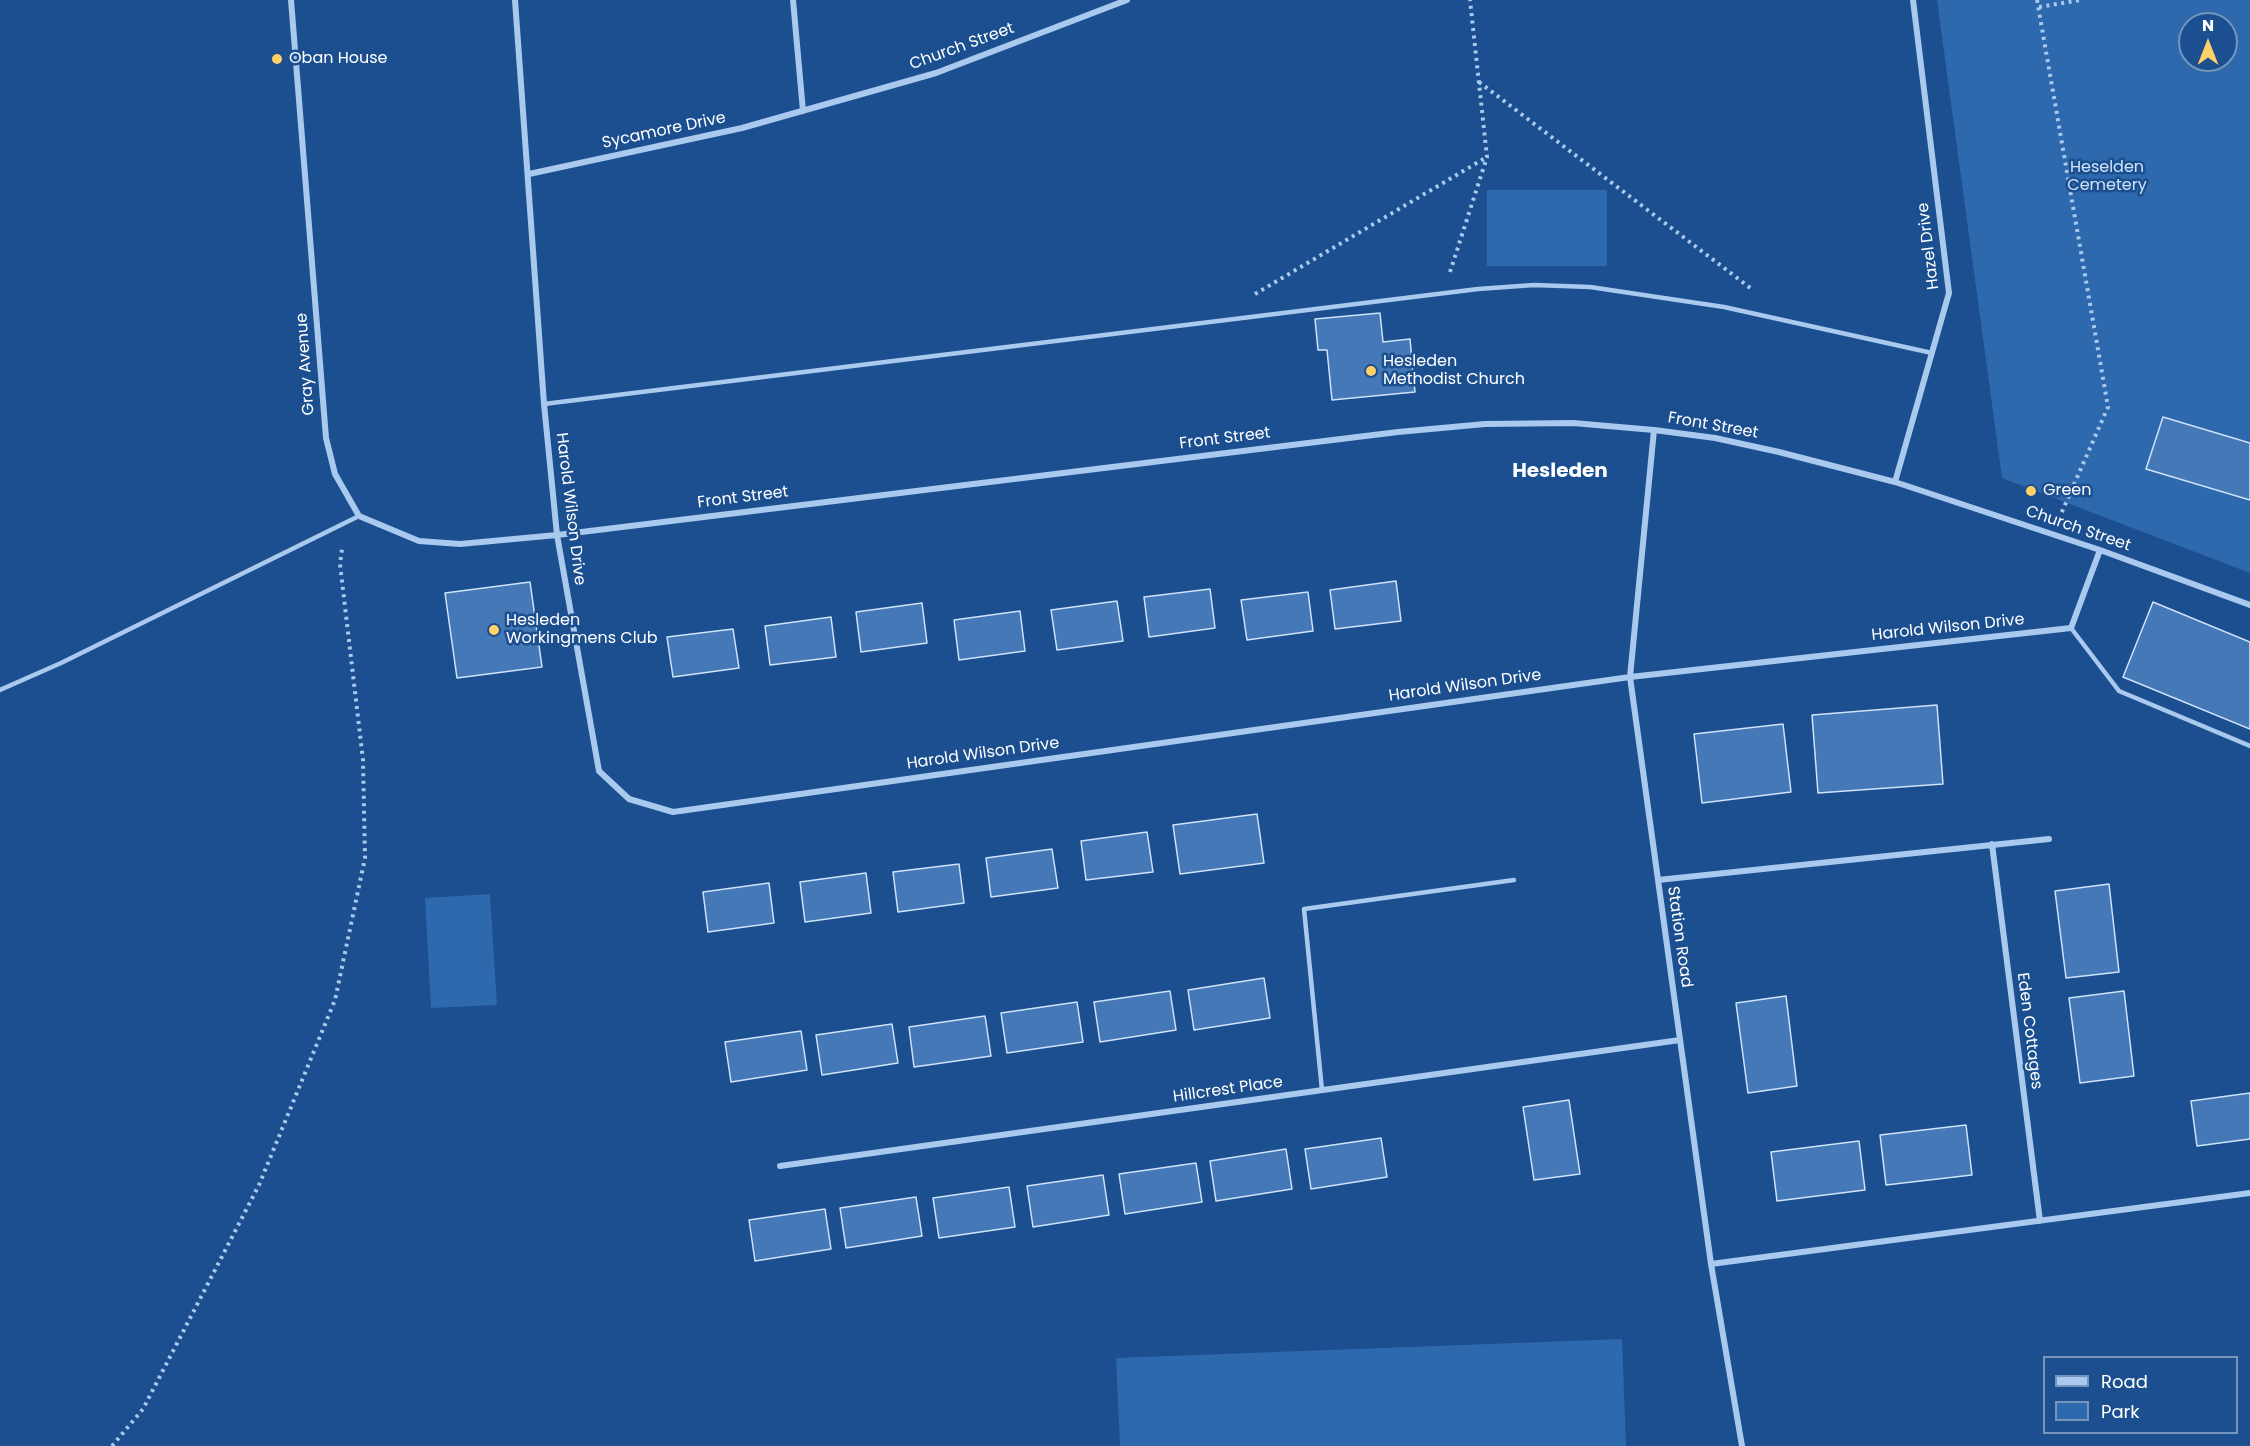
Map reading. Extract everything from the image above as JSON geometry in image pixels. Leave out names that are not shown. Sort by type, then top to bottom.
[{"type":"street","name":"Gray Avenue","points":[[291,0],[326,438],[335,474],[359,516]]},
{"type":"street","name":"Harold Wilson Drive","points":[[515,0],[544,404],[557,535],[599,771],[629,799],[673,812],[1630,677],[2071,628]]},
{"type":"street","points":[[793,0],[803,111]]},
{"type":"street","name":"Church Street","points":[[803,111],[936,73],[1127,0]]},
{"type":"street","name":"Hazel Drive","points":[[1895,482],[1949,293],[1913,0]]},
{"type":"street","name":"Sycamore Drive","points":[[529,174],[741,128],[803,111]]},
{"type":"street","name":"Front Street","points":[[557,535],[1398,432],[1485,424],[1573,423],[1715,438],[1895,482]]},
{"type":"street","name":"Station Road","points":[[1654,430],[1630,677],[1711,1264],[1742,1446]]},
{"type":"street","name":"Church Street","points":[[1895,482],[2100,550],[2250,605]]},
{"type":"street","points":[[359,516],[419,541],[460,544],[557,535]]},
{"type":"street","points":[[2071,628],[2100,550]]},
{"type":"street","points":[[1658,880],[2049,839]]},
{"type":"street","name":"Eden Cottages","points":[[1992,844],[2040,1221]]},
{"type":"street","name":"Hillcrest Place","points":[[780,1166],[1680,1040]]},
{"type":"street","points":[[1711,1264],[2250,1193]]},
{"type":"lane","points":[[544,404],[1444,293],[1534,285],[1590,286],[1724,307],[1932,353]]},
{"type":"lane","points":[[0,690],[61,663],[359,516]]},
{"type":"lane","points":[[2071,628],[2119,691],[2250,746]]},
{"type":"lane","points":[[1322,1090],[1304,909],[1514,880]]},
{"type":"path","points":[[1444,293],[1486,157],[1470,0]]},
{"type":"path","points":[[2037,0],[2108,407],[2052,534]]},
{"type":"path","points":[[2038,7],[2080,0]]},
{"type":"path","points":[[1479,82],[1764,299],[1776,318]]},
{"type":"path","points":[[1246,299],[1486,157]]},
{"type":"path","points":[[112,1446],[143,1409],[260,1185],[335,1000],[365,858],[363,760],[340,564],[342,548],[359,516]]},
{"type":"green space","name":"Heselden Cemetery","points":[[1937,0],[2250,0],[2250,573],[2002,478]]},
{"type":"green space","points":[[1487,190],[1607,190],[1607,266],[1487,266]]},
{"type":"green space","points":[[490,894],[497,1005],[431,1008],[425,898]]},
{"type":"green space","points":[[1622,1339],[1626,1446],[1120,1446],[1116,1358]]},
{"type":"building","name":"Hesleden Methodist Church","points":[[1380,313],[1383,342],[1410,339],[1415,392],[1332,400],[1327,350],[1318,350],[1315,319]]},
{"type":"building","points":[[2163,417],[2250,443],[2250,500],[2146,469]]},
{"type":"building","points":[[1396,581],[1401,621],[1335,629],[1330,590]]},
{"type":"building","name":"Hesleden Workingmens Club","points":[[530,582],[542,667],[457,678],[445,593]]},
{"type":"building","points":[[1210,589],[1215,628],[1149,637],[1144,597]]},
{"type":"building","points":[[1308,592],[1313,631],[1247,640],[1241,600]]},
{"type":"building","points":[[1117,601],[1123,641],[1057,650],[1051,610]]},
{"type":"building","points":[[2153,602],[2250,642],[2250,729],[2123,677]]},
{"type":"building","points":[[922,603],[927,643],[861,652],[856,612]]},
{"type":"building","points":[[1020,611],[1025,651],[959,660],[954,620]]},
{"type":"building","points":[[831,617],[836,657],[770,665],[765,626]]},
{"type":"building","points":[[733,629],[739,668],[673,677],[667,637]]},
{"type":"building","points":[[1937,705],[1943,784],[1818,793],[1812,715]]},
{"type":"building","points":[[1783,724],[1791,792],[1702,803],[1694,734]]},
{"type":"building","points":[[1257,814],[1264,863],[1180,874],[1173,825]]},
{"type":"building","points":[[1147,832],[1153,872],[1086,880],[1081,841]]},
{"type":"building","points":[[1052,849],[1058,888],[991,897],[986,858]]},
{"type":"building","points":[[959,864],[964,903],[898,912],[893,872]]},
{"type":"building","points":[[866,873],[871,913],[805,922],[800,882]]},
{"type":"building","points":[[769,883],[774,923],[708,932],[703,892]]},
{"type":"building","points":[[2109,884],[2119,972],[2066,978],[2055,891]]},
{"type":"building","points":[[1264,978],[1270,1018],[1194,1030],[1188,990]]},
{"type":"building","points":[[1170,991],[1176,1030],[1100,1042],[1094,1002]]},
{"type":"building","points":[[2124,991],[2134,1076],[2080,1083],[2069,998]]},
{"type":"building","points":[[1786,996],[1797,1086],[1748,1093],[1736,1003]]},
{"type":"building","points":[[1077,1002],[1083,1042],[1007,1053],[1001,1013]]},
{"type":"building","points":[[985,1016],[991,1056],[914,1067],[909,1027]]},
{"type":"building","points":[[892,1024],[898,1063],[822,1075],[816,1035]]},
{"type":"building","points":[[801,1031],[807,1070],[731,1082],[725,1042]]},
{"type":"building","points":[[2250,1093],[2250,1139],[2197,1146],[2191,1101]]},
{"type":"building","points":[[1569,1100],[1580,1174],[1534,1180],[1523,1107]]},
{"type":"building","points":[[1966,1125],[1972,1175],[1886,1185],[1880,1135]]},
{"type":"building","points":[[1381,1138],[1387,1177],[1311,1189],[1305,1149]]},
{"type":"building","points":[[1859,1141],[1865,1190],[1777,1201],[1771,1152]]},
{"type":"building","points":[[1286,1149],[1292,1189],[1216,1201],[1210,1161]]},
{"type":"building","points":[[1196,1163],[1202,1202],[1125,1214],[1119,1174]]},
{"type":"building","points":[[1103,1175],[1109,1215],[1033,1227],[1027,1186]]},
{"type":"building","points":[[1009,1187],[1015,1227],[939,1238],[933,1198]]},
{"type":"building","points":[[916,1197],[922,1236],[846,1248],[840,1208]]},
{"type":"building","points":[[825,1209],[831,1249],[755,1261],[749,1220]]},
{"type":"place","name":"Oban House","points":[[277,59]]},
{"type":"place","name":"Hesleden Methodist Church","points":[[1371,371]]},
{"type":"place","name":"Green","points":[[2031,491]]},
{"type":"place","name":"Hesleden Workingmens Club","points":[[494,630]]},
{"type":"district","name":"Hesleden","points":[[1560,472]]}]
